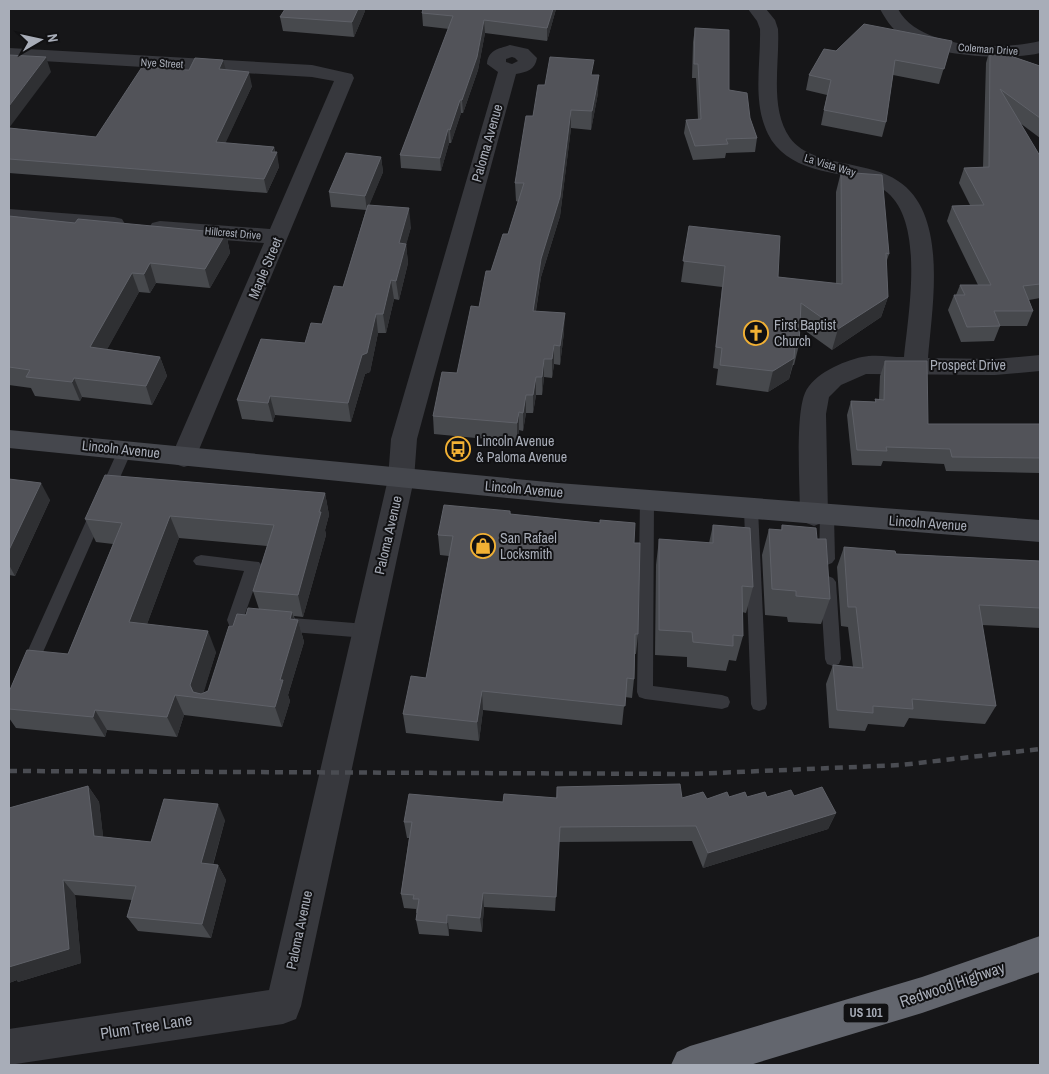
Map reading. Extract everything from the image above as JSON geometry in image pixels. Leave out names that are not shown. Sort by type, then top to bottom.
[{"type":"highway","name":"Redwood Highway","points":[[690,1065],[922,995],[1040,954]]},
{"type":"main road","name":"Lincoln Avenue","points":[[9,439],[126,448],[184,457],[400,478],[820,515],[1040,531]]},
{"type":"street","name":"La Vista Way","points":[[757,9],[766,20],[769,29],[766,90],[778,134],[796,154],[884,183],[898,191],[909,205],[916,222],[920,241],[921,267],[915,365]]},
{"type":"street","name":"Coleman Drive","points":[[889,9],[899,26],[919,39],[933,43],[1013,52],[1040,47]]},
{"type":"street","name":"Nye Street","points":[[9,54],[312,71],[345,78]]},
{"type":"street","name":"Paloma Avenue","points":[[283,1006],[400,478],[404,439],[508,69]]},
{"type":"street","name":"Maple Street","points":[[184,457],[345,78]]},
{"type":"street","name":"Hillcrest Drive","points":[[9,216],[278,237]]},
{"type":"street","name":"Prospect Drive","points":[[820,515],[813,414],[818,394],[832,379],[864,365],[995,367],[1040,363]]},
{"type":"street","name":"Plum Tree Lane","points":[[9,1047],[283,1006]]},
{"type":"lane","points":[[21,685],[126,448]]},
{"type":"lane","points":[[647,500],[645,692],[722,702]]},
{"type":"lane","points":[[751,509],[759,704]]},
{"type":"lane","points":[[820,515],[826,546],[833,659]]},
{"type":"lane","points":[[200,561],[254,566],[230,639]]},
{"type":"lane","points":[[235,620],[366,631]]},
{"type":"building","points":[[285,9],[358,9],[352,22],[280,17]]},
{"type":"building","points":[[423,9],[553,9],[547,28],[484,20],[477,57],[450,130],[448,129],[440,158],[400,155],[453,16],[422,13]]},
{"type":"building","points":[[864,24],[952,41],[944,69],[895,60],[886,122],[824,110],[831,80],[809,75],[824,49],[836,51]]},
{"type":"building","points":[[695,28],[729,30],[729,90],[747,93],[750,118],[757,138],[726,139],[728,144],[695,146],[686,120],[701,119],[698,64],[694,64]]},
{"type":"building","points":[[990,49],[1040,66],[1040,118],[1000,89],[1040,156],[1040,284],[1023,286],[1033,311],[994,311],[1000,326],[967,327],[954,295],[965,295],[960,285],[991,285],[952,206],[984,205],[964,168],[989,167]]},
{"type":"building","points":[[9,55],[46,57],[9,106]]},
{"type":"building","points":[[550,57],[594,60],[591,75],[599,75],[592,111],[571,110],[560,197],[541,259],[533,311],[565,313],[560,346],[554,345],[552,359],[544,359],[542,377],[536,377],[533,395],[526,395],[523,413],[519,412],[517,423],[433,416],[442,372],[457,373],[471,306],[479,307],[486,271],[491,271],[503,234],[508,234],[524,183],[515,183],[526,116],[533,116],[538,85],[545,85]]},
{"type":"building","points":[[195,58],[223,60],[219,69],[249,72],[216,142],[274,147],[271,152],[277,152],[264,179],[9,159],[9,128],[96,137],[142,67],[189,70]]},
{"type":"building","points":[[346,153],[381,157],[365,196],[329,192]]},
{"type":"building","points":[[841,172],[882,175],[889,254],[886,253],[888,297],[838,329],[801,303],[799,345],[795,344],[794,358],[773,371],[720,365],[722,348],[716,347],[725,266],[683,261],[689,226],[780,236],[778,277],[842,284]]},
{"type":"building","points":[[368,205],[409,208],[399,243],[406,244],[396,281],[391,280],[383,314],[376,314],[367,353],[362,355],[348,403],[270,396],[268,403],[237,400],[261,339],[305,343],[311,323],[322,324],[334,286],[343,287]]},
{"type":"building","points":[[9,216],[75,223],[78,219],[226,233],[205,269],[150,263],[144,274],[132,273],[90,347],[160,357],[146,386],[74,378],[72,382],[26,377],[30,370],[9,367]]},
{"type":"building","points":[[885,361],[927,361],[928,424],[1040,424],[1040,458],[952,457],[950,449],[886,447],[887,451],[857,450],[851,401],[876,402],[875,399],[884,400]]},
{"type":"building","points":[[105,475],[325,493],[298,595],[253,591],[274,525],[170,516],[129,622],[208,631],[190,685],[193,692],[201,694],[208,691],[229,626],[233,626],[237,614],[246,615],[248,608],[292,612],[290,619],[298,620],[280,680],[283,680],[275,707],[175,695],[167,717],[95,710],[93,717],[9,709],[9,692],[27,650],[68,654],[122,523],[85,519]]},
{"type":"building","points":[[9,479],[41,483],[9,550]]},
{"type":"building","points":[[444,505],[510,511],[510,514],[600,523],[600,520],[635,523],[634,543],[640,543],[638,634],[635,634],[634,679],[627,678],[625,706],[482,691],[477,722],[403,714],[411,676],[426,678],[453,536],[438,535]]},
{"type":"building","points":[[713,525],[750,528],[753,587],[742,586],[743,636],[733,635],[733,646],[693,642],[692,632],[659,630],[659,539],[713,543]]},
{"type":"building","points":[[782,525],[816,528],[817,539],[826,539],[830,599],[796,596],[796,591],[772,589],[769,529],[782,530]]},
{"type":"building","points":[[844,547],[895,551],[896,554],[1040,561],[1040,608],[979,605],[996,706],[912,699],[913,709],[873,706],[873,713],[837,710],[833,665],[863,668],[856,607],[848,607]]},
{"type":"building","points":[[680,784],[682,798],[703,792],[707,799],[727,792],[729,797],[745,792],[747,797],[765,792],[767,797],[791,790],[794,796],[822,787],[836,813],[708,853],[696,826],[560,827],[556,897],[483,893],[480,918],[447,915],[447,923],[416,920],[419,899],[413,899],[414,895],[401,894],[412,822],[404,822],[409,794],[503,802],[504,794],[557,798],[557,787]]},
{"type":"building","points":[[88,786],[94,836],[151,842],[164,799],[218,804],[201,863],[218,865],[202,924],[127,917],[136,886],[63,880],[69,949],[9,967],[9,808]]},
{"type":"railway","points":[[9,771],[691,774],[901,765],[1040,749]]},
{"type":"place","name":"First Baptist Church","points":[[756,333]]},
{"type":"place","name":"Lincoln Avenue & Paloma Avenue","points":[[458,449]]},
{"type":"place","name":"San Rafael Locksmith","points":[[483,546]]}]
